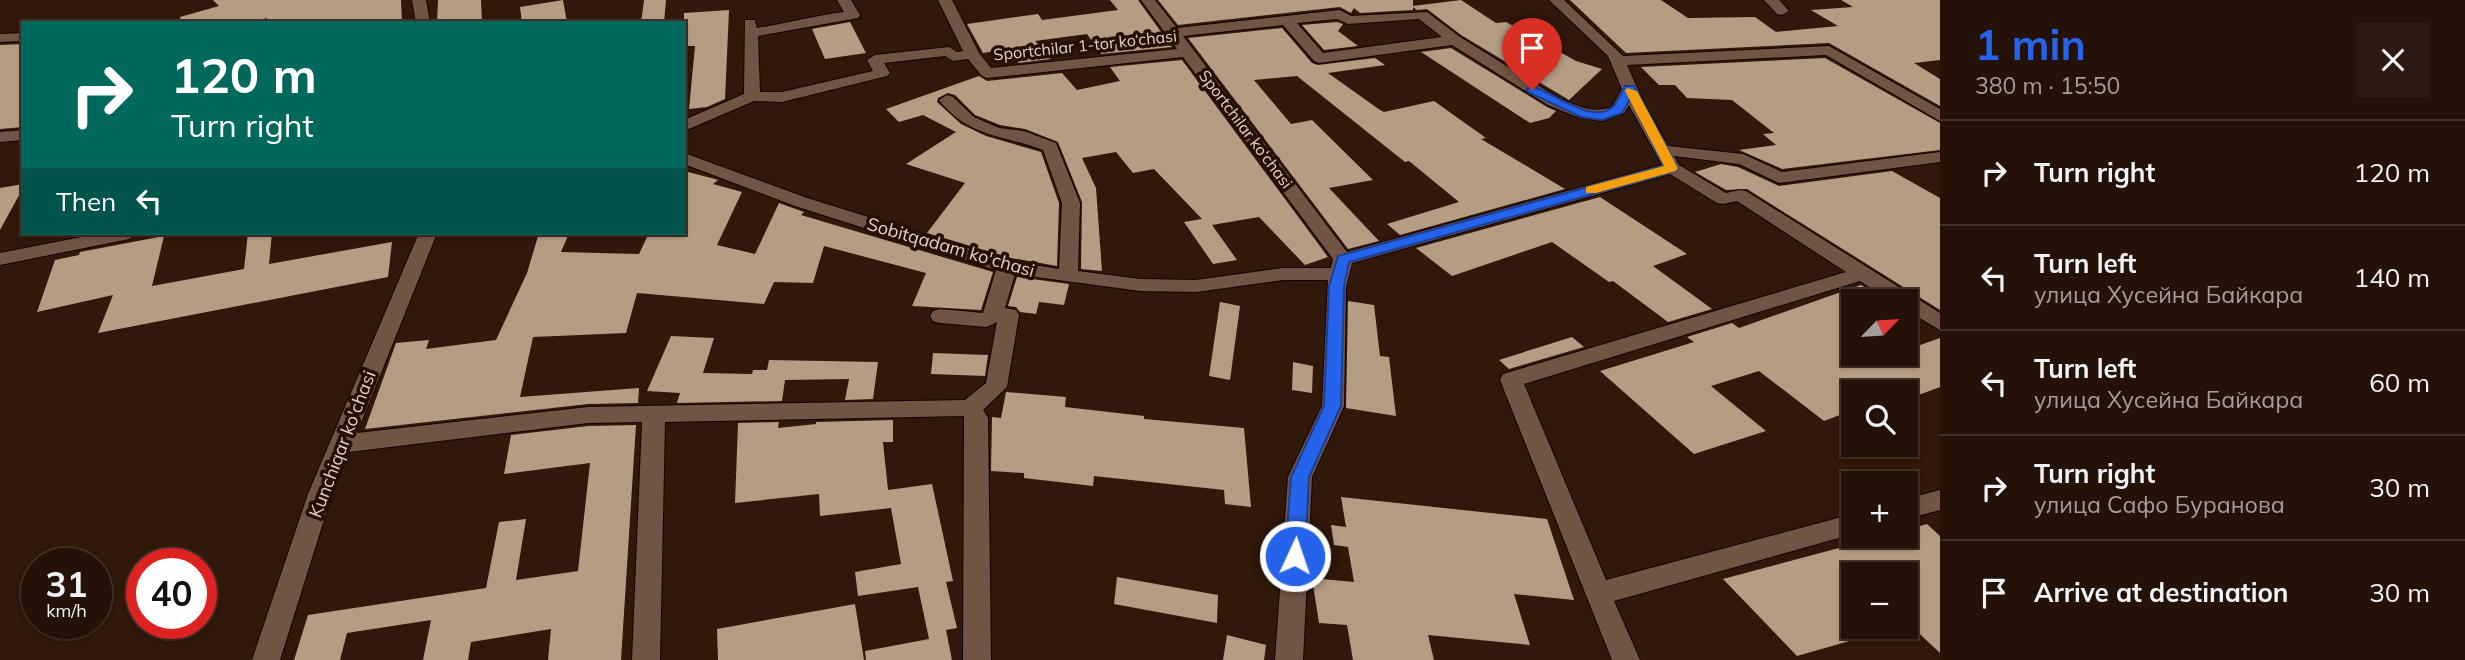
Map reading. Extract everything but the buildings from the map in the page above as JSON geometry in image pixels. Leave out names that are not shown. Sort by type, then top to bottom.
[{"type":"street","points":[[419,0],[424,21]]},
{"type":"street","points":[[752,96],[750,28],[807,24],[805,21],[853,15],[844,0]]},
{"type":"street","points":[[686,125],[752,96],[782,97],[883,73],[875,60],[949,51],[953,57],[971,52],[945,0]]},
{"type":"street","name":"Sportchilar ko‘chasi","points":[[1148,0],[1188,52],[1340,267]]},
{"type":"street","points":[[1556,0],[1615,54],[1672,168],[1723,199],[1740,195],[1886,289]]},
{"type":"street","points":[[1771,0],[1782,11]]},
{"type":"street","points":[[1173,33],[1340,14],[1348,20],[1422,15],[1532,90],[1581,113],[1602,116],[1618,110],[1630,88]]},
{"type":"street","points":[[1287,20],[1319,58],[1455,40]]},
{"type":"street","points":[[0,38],[21,37]]},
{"type":"street","points":[[1618,61],[1829,50],[1940,116]]},
{"type":"street","name":"Sportchilar 1-tor ko‘chasi","points":[[971,52],[987,74],[1188,52]]},
{"type":"street","points":[[947,100],[968,120],[996,134],[1018,135],[1050,147],[1071,203],[1068,277]]},
{"type":"street","points":[[0,136],[21,135]]},
{"type":"street","points":[[1662,150],[1742,159],[1779,178],[1940,157]]},
{"type":"street","name":"Sobitqadam ko'chasi","points":[[686,159],[801,202],[1007,267],[1140,285],[1196,286],[1340,267],[1672,168]]},
{"type":"street","points":[[0,259],[74,239],[111,235]]},
{"type":"street","name":"Kunchiqar ko'chasi","points":[[266,660],[320,494],[427,235]]},
{"type":"street","points":[[940,316],[987,320],[993,315],[1007,267]]},
{"type":"street","points":[[1289,660],[1300,477],[1333,406],[1340,267]]},
{"type":"street","points":[[1626,660],[1511,380],[1862,274]]},
{"type":"street","points":[[1918,309],[1940,323]]},
{"type":"street","points":[[340,444],[588,415],[970,408],[996,387],[1009,316],[993,315]]},
{"type":"street","points":[[970,408],[977,418],[976,660]]},
{"type":"street","points":[[646,660],[654,414]]},
{"type":"street","points":[[1918,506],[1940,500]]},
{"type":"street","points":[[1598,594],[1841,527]]},
{"type":"slow traffic","points":[[1591,190],[1672,168],[1631,91]]},
{"type":"route","points":[[1295,556],[1300,477],[1333,406],[1336,286],[1343,260],[1672,168],[1637,106],[1630,88],[1618,110],[1602,116],[1581,113],[1532,90]]}]
